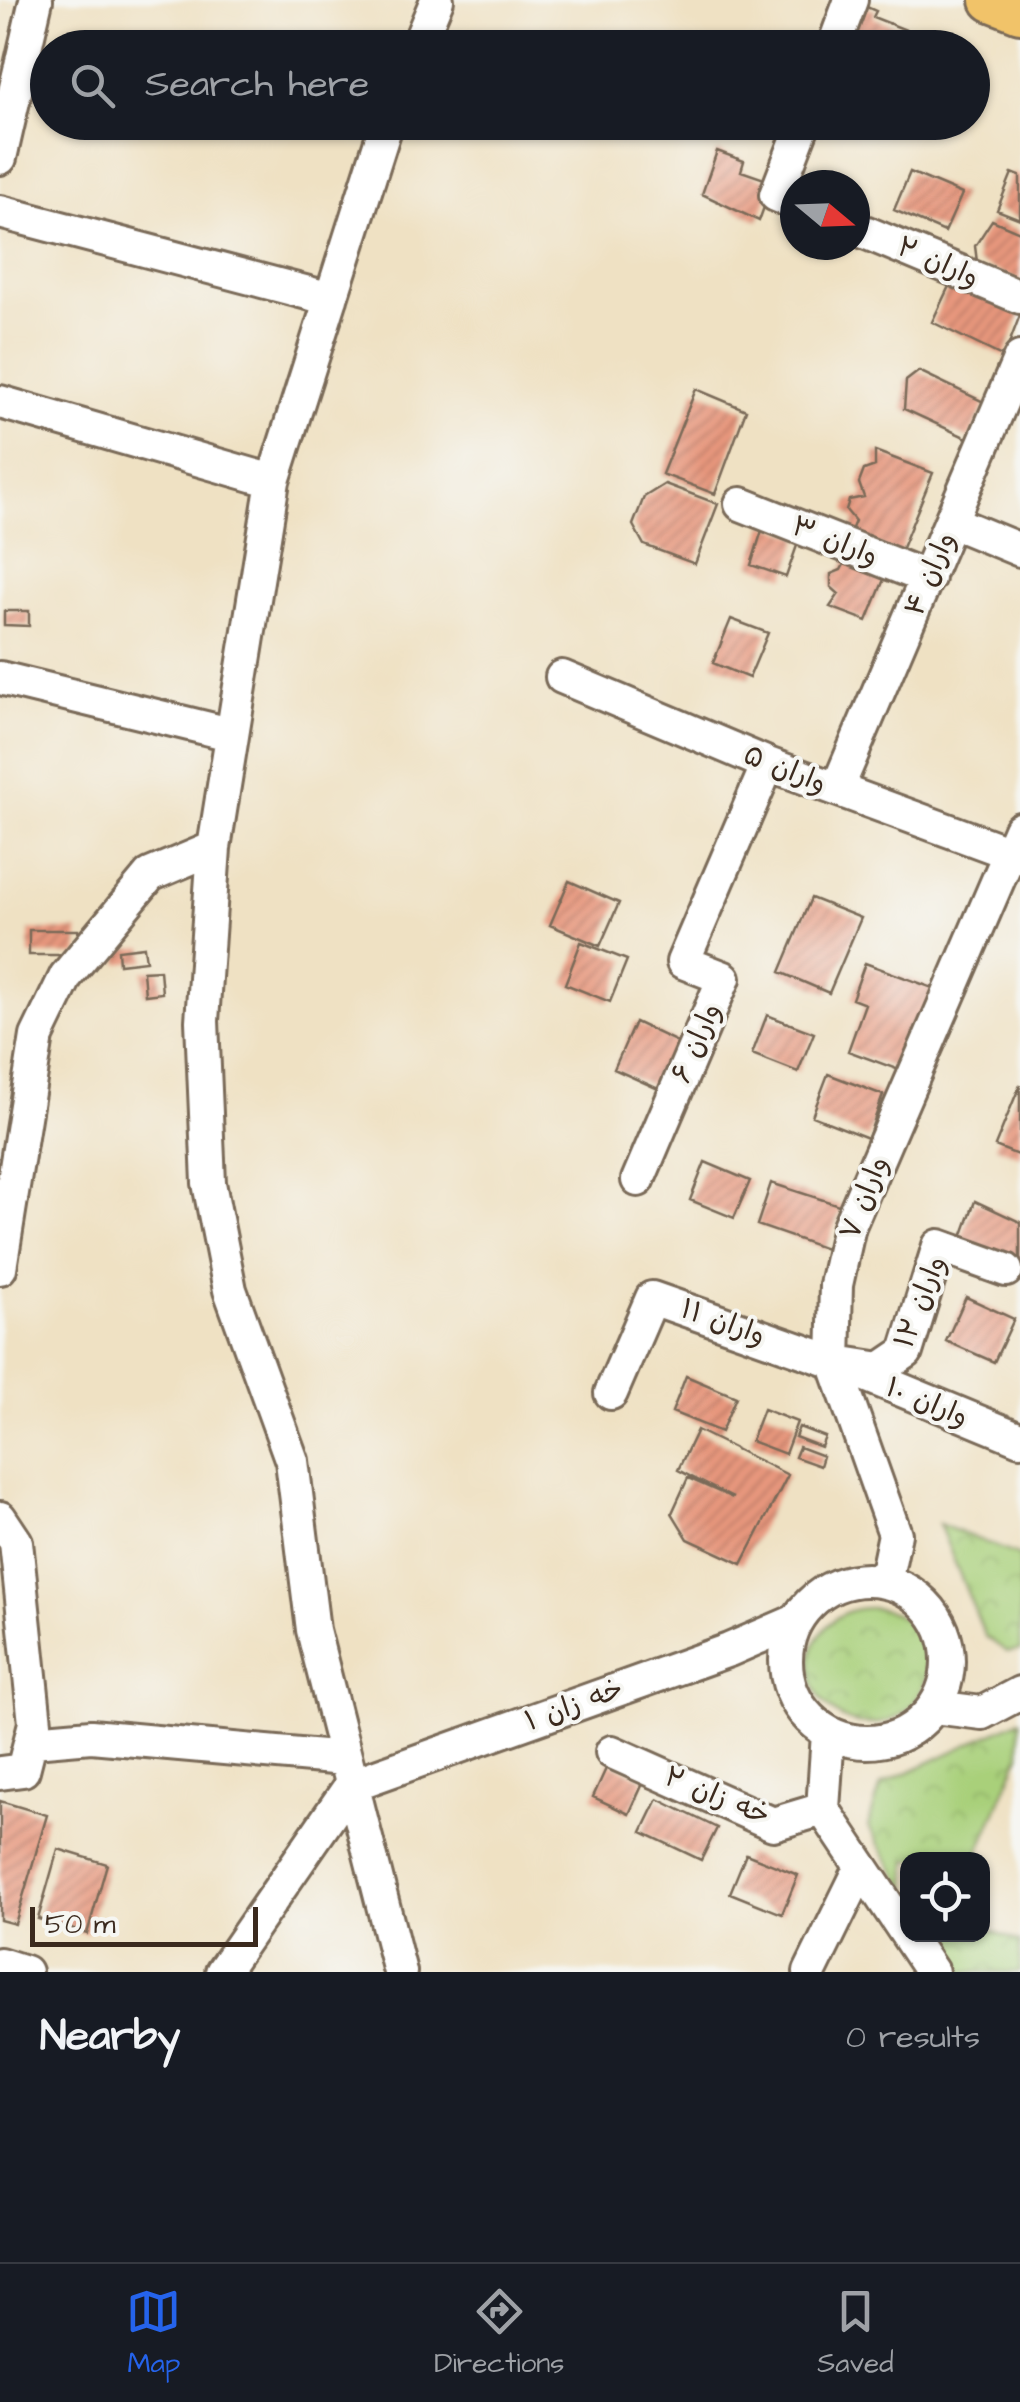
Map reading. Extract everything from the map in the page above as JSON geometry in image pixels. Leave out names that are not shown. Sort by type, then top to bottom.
[{"type":"main road","points":[[992,0],[1020,11]]},
{"type":"street","points":[[0,158],[36,0]]},
{"type":"street","points":[[424,30],[437,0]]},
{"type":"street","points":[[840,30],[852,0]]},
{"type":"street","points":[[381,140],[273,481],[214,848],[202,1021],[209,1183],[230,1290],[292,1461],[313,1630],[400,1972]]},
{"type":"street","points":[[793,170],[800,140]]},
{"type":"street","points":[[0,212],[331,299]]},
{"type":"street","name":"واران ۲","points":[[870,234],[1020,297]]},
{"type":"street","name":"واران ۴","points":[[837,789],[1020,358]]},
{"type":"street","points":[[0,402],[273,481]]},
{"type":"street","name":"واران ۳","points":[[741,504],[928,578]]},
{"type":"street","points":[[952,522],[1020,550]]},
{"type":"street","name":"واران ۵","points":[[562,677],[837,789],[1015,841]]},
{"type":"street","points":[[0,678],[230,734]]},
{"type":"street","name":"واران ۶","points":[[638,1180],[724,978],[684,962],[768,764]]},
{"type":"street","name":"واران ۷","points":[[884,1582],[895,1534],[834,1362],[836,1285],[849,1226],[1015,841]]},
{"type":"street","points":[[0,1268],[12,1116],[37,1036],[66,976],[150,875],[214,848]]},
{"type":"street","name":"واران ۱۲","points":[[834,1362],[881,1370],[906,1352],[939,1246],[1006,1270]]},
{"type":"street","name":"واران ۱۱","points":[[611,1393],[652,1298],[834,1362]]},
{"type":"street","name":"واران ۱۰","points":[[834,1362],[1020,1439]]},
{"type":"street","points":[[0,1518],[16,1542],[34,1741],[24,1770],[0,1773]]},
{"type":"street","points":[[859,1580],[884,1582],[909,1592],[929,1609],[942,1631],[946,1670],[934,1707],[908,1731],[875,1742],[852,1742],[828,1733],[807,1717],[793,1696],[786,1671],[787,1646],[796,1621],[812,1601],[834,1586],[859,1580]]},
{"type":"street","name":"خه زان ۱","points":[[347,1772],[729,1650],[796,1621]]},
{"type":"street","points":[[934,1707],[982,1713],[1020,1693]]},
{"type":"street","points":[[828,1733],[823,1809],[932,1972]]},
{"type":"street","points":[[34,1741],[91,1736],[347,1772]]},
{"type":"street","name":"خه زان ۲","points":[[612,1752],[773,1824],[823,1809]]},
{"type":"street","points":[[222,1972],[347,1772]]},
{"type":"street","points":[[810,1972],[861,1868]]},
{"type":"street","points":[[0,1964],[25,1972]]},
{"type":"green space","points":[[939,1524],[1020,1556],[1020,1650],[1007,1652],[985,1636]]},
{"type":"green space","points":[[869,1608],[891,1613],[910,1625],[922,1644],[927,1666],[922,1688],[910,1707],[891,1719],[869,1724],[847,1719],[828,1707],[816,1688],[811,1666],[816,1644],[828,1625],[847,1613]]},
{"type":"green space","points":[[1020,1720],[1020,1754],[979,1852],[900,1852],[900,1879],[868,1826],[881,1785]]},
{"type":"green space","points":[[990,1930],[1020,1942],[1020,1972],[961,1972],[941,1942],[990,1942]]},
{"type":"building","points":[[860,4],[876,11],[873,17],[906,30],[850,30]]},
{"type":"building","points":[[717,151],[744,161],[741,171],[773,182],[759,221],[702,194]]},
{"type":"building","points":[[910,172],[962,194],[945,232],[894,210]]},
{"type":"building","points":[[1012,173],[1020,176],[1020,219],[997,210]]},
{"type":"building","points":[[992,220],[1020,232],[1020,281],[977,262],[975,246]]},
{"type":"building","points":[[951,282],[1020,315],[1004,357],[932,322]]},
{"type":"building","points":[[919,371],[986,403],[969,439],[904,409],[906,381]]},
{"type":"building","points":[[696,389],[746,410],[715,494],[662,474]]},
{"type":"building","points":[[875,451],[933,473],[899,555],[850,533],[855,521],[846,510],[849,500],[864,497],[859,483],[864,470],[875,466]]},
{"type":"building","points":[[665,484],[718,504],[695,564],[644,545],[633,525],[644,497]]},
{"type":"building","points":[[764,524],[800,537],[786,577],[751,565]]},
{"type":"building","points":[[849,555],[887,572],[867,621],[830,607],[839,594],[831,587],[831,574],[841,570]]},
{"type":"building","points":[[4,611],[29,611],[29,626],[4,625]]},
{"type":"building","points":[[731,619],[768,633],[749,678],[713,663]]},
{"type":"building","points":[[569,881],[619,903],[600,946],[550,925]]},
{"type":"building","points":[[811,898],[861,918],[829,993],[780,972]]},
{"type":"building","points":[[29,930],[78,930],[78,955],[29,955]]},
{"type":"building","points":[[581,942],[627,960],[610,1002],[565,984]]},
{"type":"building","points":[[144,947],[146,961],[119,964],[118,950]]},
{"type":"building","points":[[865,963],[941,991],[907,1073],[848,1051],[865,1004],[852,999]]},
{"type":"building","points":[[160,970],[162,993],[145,995],[143,971]]},
{"type":"building","points":[[767,1015],[814,1033],[798,1072],[752,1054]]},
{"type":"building","points":[[635,1022],[686,1046],[665,1092],[614,1069]]},
{"type":"building","points":[[828,1074],[883,1095],[868,1138],[812,1116]]},
{"type":"building","points":[[1020,1085],[1020,1156],[995,1146]]},
{"type":"building","points":[[705,1162],[750,1181],[734,1218],[690,1200]]},
{"type":"building","points":[[771,1183],[842,1206],[826,1249],[757,1225]]},
{"type":"building","points":[[975,1201],[1020,1222],[1020,1268],[961,1240]]},
{"type":"building","points":[[966,1297],[1014,1319],[994,1362],[946,1341]]},
{"type":"building","points":[[686,1376],[736,1397],[721,1432],[672,1412]]},
{"type":"building","points":[[763,1409],[797,1422],[785,1454],[751,1441]]},
{"type":"building","points":[[799,1427],[825,1437],[821,1447],[795,1437]]},
{"type":"building","points":[[697,1430],[788,1475],[742,1564],[688,1539],[672,1513],[688,1478],[733,1498],[678,1470]]},
{"type":"building","points":[[799,1447],[823,1456],[820,1466],[795,1457]]},
{"type":"building","points":[[609,1762],[645,1779],[629,1814],[593,1797]]},
{"type":"building","points":[[658,1799],[717,1828],[701,1860],[642,1832]]},
{"type":"building","points":[[0,1801],[47,1815],[15,1924],[0,1920]]},
{"type":"building","points":[[58,1849],[107,1864],[87,1934],[38,1919]]},
{"type":"building","points":[[746,1854],[798,1875],[782,1914],[730,1893]]}]
